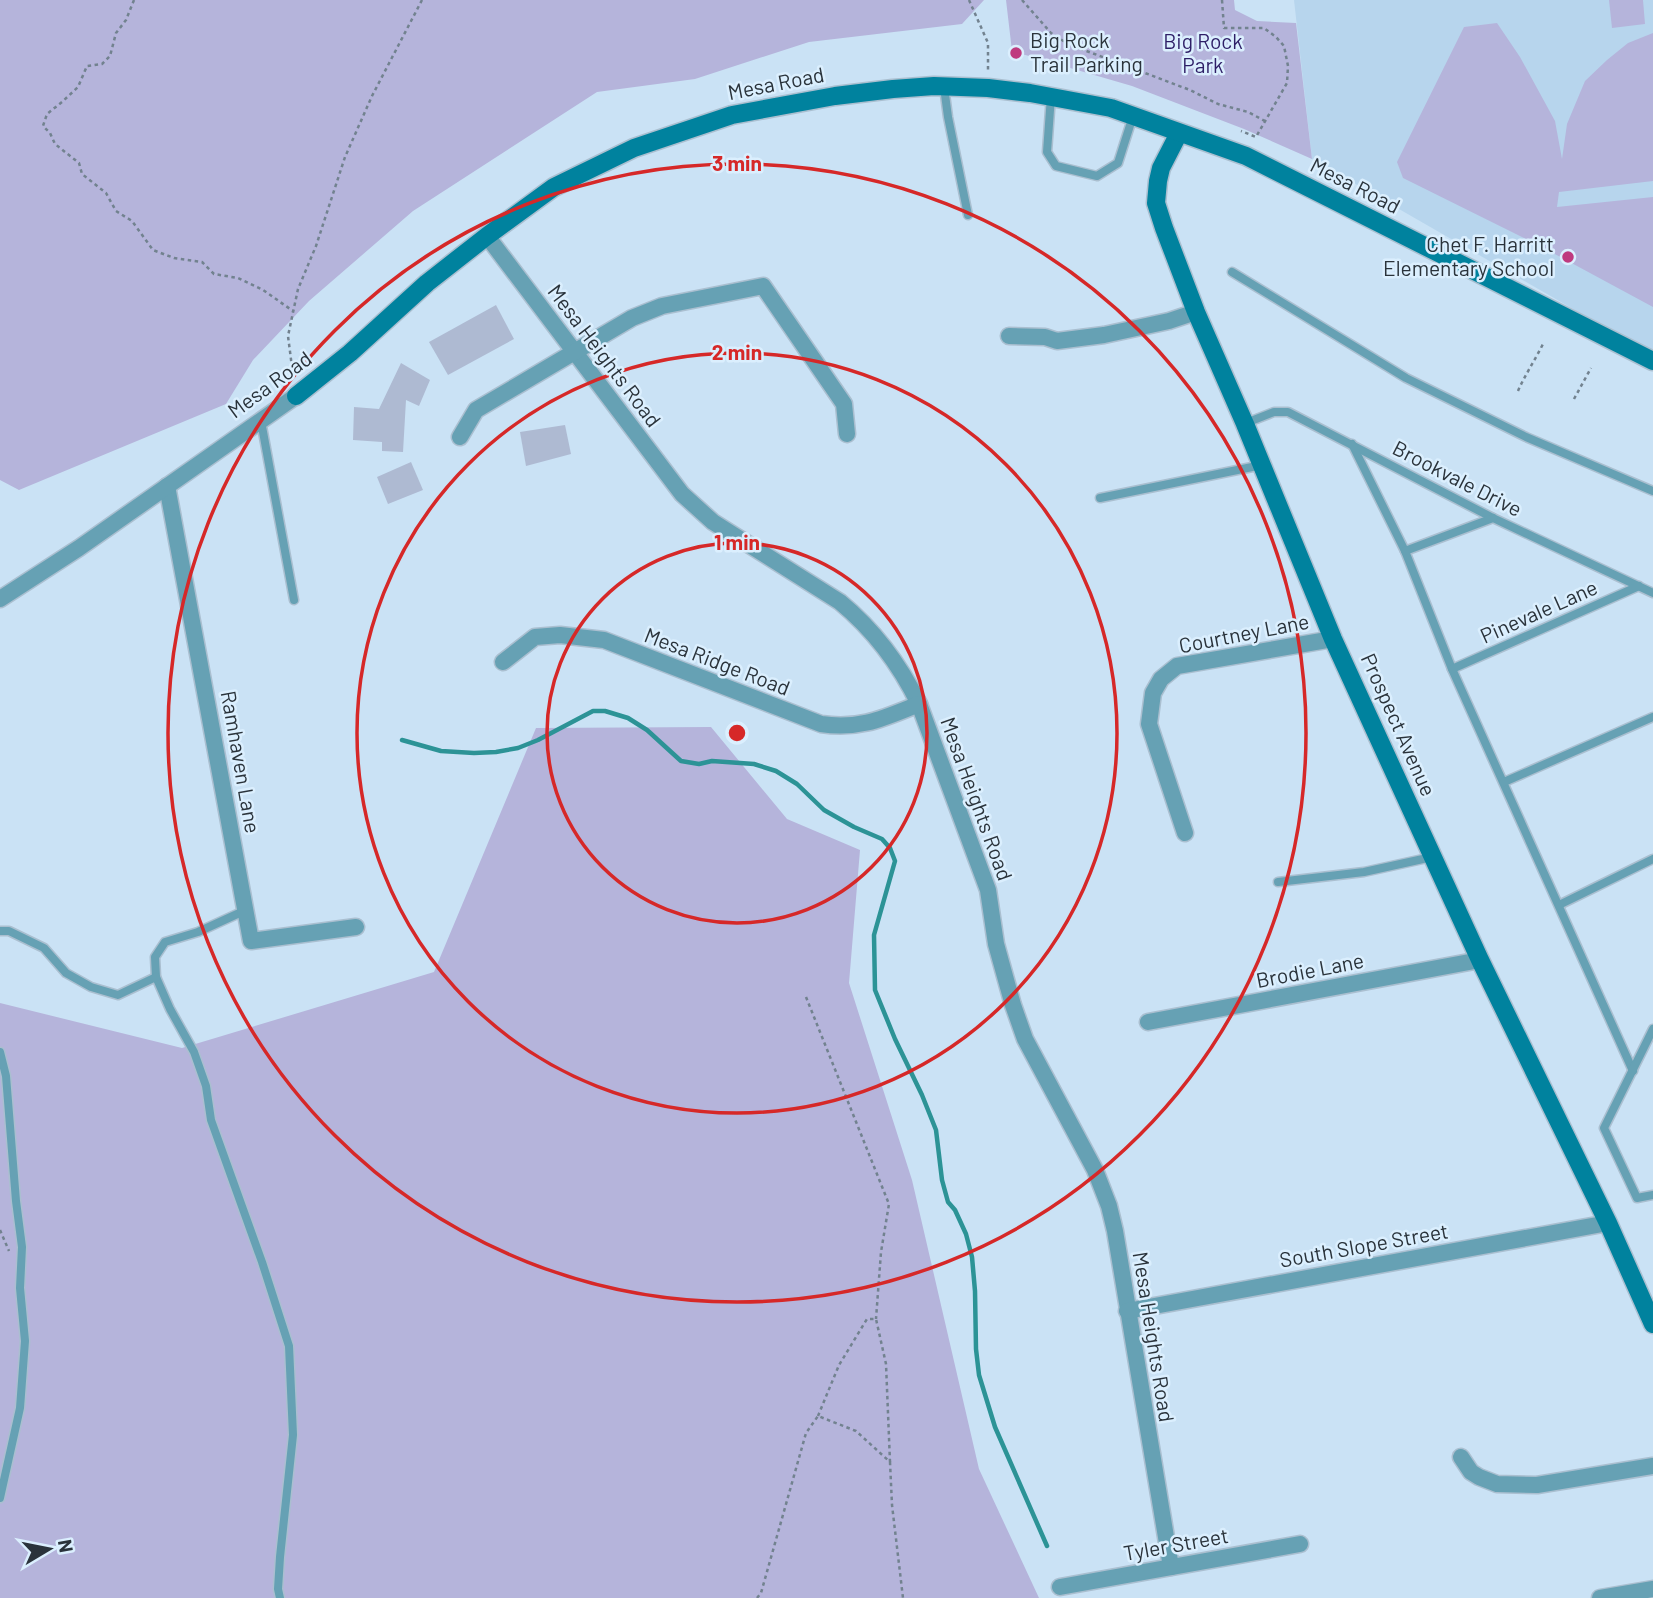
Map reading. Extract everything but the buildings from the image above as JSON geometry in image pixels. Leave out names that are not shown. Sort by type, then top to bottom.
[{"type":"street","name":"Mesa Road","points":[[0,599],[79,548],[296,396],[350,353],[427,284],[554,187],[634,148],[732,115],[835,96],[893,89],[988,88],[1051,96],[1111,108],[1246,156],[1653,361]]},
{"type":"street","name":"Prospect Avenue","points":[[1179,133],[1161,168],[1156,203],[1196,312],[1333,639],[1480,960],[1608,1223],[1653,1324]]},
{"type":"street","name":"Mesa Heights Road","points":[[487,236],[682,494],[713,522],[840,602],[857,616],[899,666],[919,704],[988,890],[1002,971],[1025,1039],[1095,1170],[1106,1197],[1115,1231],[1171,1567]]},
{"type":"street","points":[[460,437],[477,410],[632,318],[662,306],[763,286],[844,404],[847,434]]},
{"type":"street","points":[[1009,336],[1045,337],[1057,341],[1104,335],[1169,321],[1196,312]]},
{"type":"street","name":"Ramhaven Lane","points":[[167,486],[251,941],[356,927]]},
{"type":"street","name":"Mesa Ridge Road","points":[[503,662],[535,637],[577,636],[604,640],[821,724],[851,726],[867,723],[919,704]]},
{"type":"street","name":"Courtney Lane","points":[[1185,833],[1149,724],[1153,693],[1161,679],[1177,666],[1333,639]]},
{"type":"street","name":"Brodie Lane","points":[[1148,1022],[1480,960]]},
{"type":"street","name":"South Slope Street","points":[[1127,1311],[1608,1223]]},
{"type":"street","points":[[1461,1457],[1471,1472],[1497,1484],[1537,1485],[1653,1466]]},
{"type":"street","name":"Tyler Street","points":[[1060,1587],[1300,1544]]},
{"type":"street","points":[[1600,1598],[1653,1589]]},
{"type":"lane","points":[[944,87],[968,215]]},
{"type":"lane","points":[[1051,96],[1047,152],[1056,166],[1097,176],[1118,163],[1133,116]]},
{"type":"lane","points":[[1232,272],[1406,378],[1527,437],[1653,491]]},
{"type":"lane","name":"Brookvale Drive","points":[[1245,424],[1274,412],[1288,412],[1493,518],[1653,593]]},
{"type":"lane","points":[[261,421],[294,600]]},
{"type":"lane","points":[[1352,444],[1405,551],[1452,669],[1633,1071]]},
{"type":"lane","points":[[1100,498],[1262,465]]},
{"type":"lane","points":[[1405,551],[1493,518]]},
{"type":"lane","name":"Pinevale Lane","points":[[1452,669],[1639,586]]},
{"type":"lane","points":[[1504,782],[1653,717]]},
{"type":"lane","points":[[1278,882],[1364,872],[1432,857]]},
{"type":"lane","points":[[1559,905],[1653,859]]},
{"type":"lane","points":[[246,910],[198,932],[165,942],[155,957],[156,977],[194,1052],[206,1086],[211,1120],[289,1346],[293,1435],[280,1558],[280,1598]]},
{"type":"lane","points":[[0,930],[9,931],[44,948],[66,972],[91,987],[118,995],[156,977]]},
{"type":"lane","points":[[1653,1028],[1604,1128],[1637,1198],[1653,1195]]},
{"type":"lane","points":[[0,1052],[6,1076],[22,1247],[20,1288],[25,1341],[20,1408],[0,1498]]},
{"type":"path","points":[[134,0],[127,20],[117,33],[110,56],[102,64],[86,66],[78,87],[47,114],[43,126],[55,144],[79,163],[82,174],[106,193],[116,211],[132,221],[153,250],[174,258],[202,262],[214,274],[238,278],[263,290],[293,311]]},
{"type":"path","points":[[296,396],[288,336],[298,289],[316,246],[345,157],[372,96],[422,0]]},
{"type":"path","points":[[969,0],[988,43],[988,88]]},
{"type":"path","points":[[1022,0],[1051,33],[1068,44],[1190,90],[1219,104],[1248,111],[1265,121]]},
{"type":"path","points":[[1222,0],[1224,28],[1264,28],[1284,47],[1288,66],[1287,83],[1256,137],[1241,131]]},
{"type":"path","points":[[1518,391],[1543,344]]},
{"type":"path","points":[[1574,399],[1591,368]]},
{"type":"path","points":[[806,997],[889,1203],[881,1252],[876,1319],[886,1364],[892,1505],[903,1598]]},
{"type":"path","points":[[757,1598],[761,1593],[806,1433],[818,1416],[839,1365],[867,1320],[876,1319]]},
{"type":"path","points":[[818,1416],[856,1431],[890,1462]]},
{"type":"shaded area","name":"Chet F. Harritt Elementary School","points":[[1294,0],[1653,0],[1653,355],[1312,159]]},
{"type":"green space","points":[[0,0],[984,0],[962,24],[809,42],[695,79],[597,92],[413,211],[309,301],[253,360],[226,404],[19,490],[0,480]]},
{"type":"green space","name":"Big Rock Park","points":[[1006,0],[1234,0],[1235,10],[1257,21],[1296,23],[1312,159],[1244,129],[1132,86],[1012,51]]},
{"type":"green space","points":[[1609,0],[1643,0],[1645,24],[1612,28]]},
{"type":"green space","points":[[1497,23],[1520,57],[1555,121],[1562,159],[1567,124],[1585,81],[1628,43],[1653,33],[1653,181],[1559,192],[1557,207],[1653,197],[1653,307],[1540,246],[1403,178],[1397,162],[1464,27]]},
{"type":"green space","points":[[711,727],[787,819],[860,850],[849,983],[912,1180],[979,1469],[1039,1598],[0,1598],[0,1003],[182,1048],[434,972],[536,728]]},
{"type":"waterway","points":[[402,740],[441,751],[496,752],[518,748],[538,740],[593,711],[605,711],[628,718],[647,730],[681,761],[699,764],[712,761],[754,764],[776,771],[797,784],[824,810],[882,839],[890,848],[895,861],[874,935],[875,990],[936,1130],[942,1180],[948,1202],[955,1210],[966,1234],[972,1257],[979,1375],[995,1427],[1047,1546]]},
{"type":"place","name":"Big Rock Trail Parking","points":[[1016,53]]},
{"type":"place","name":"Chet F. Harritt Elementary School","points":[[1568,257]]}]
